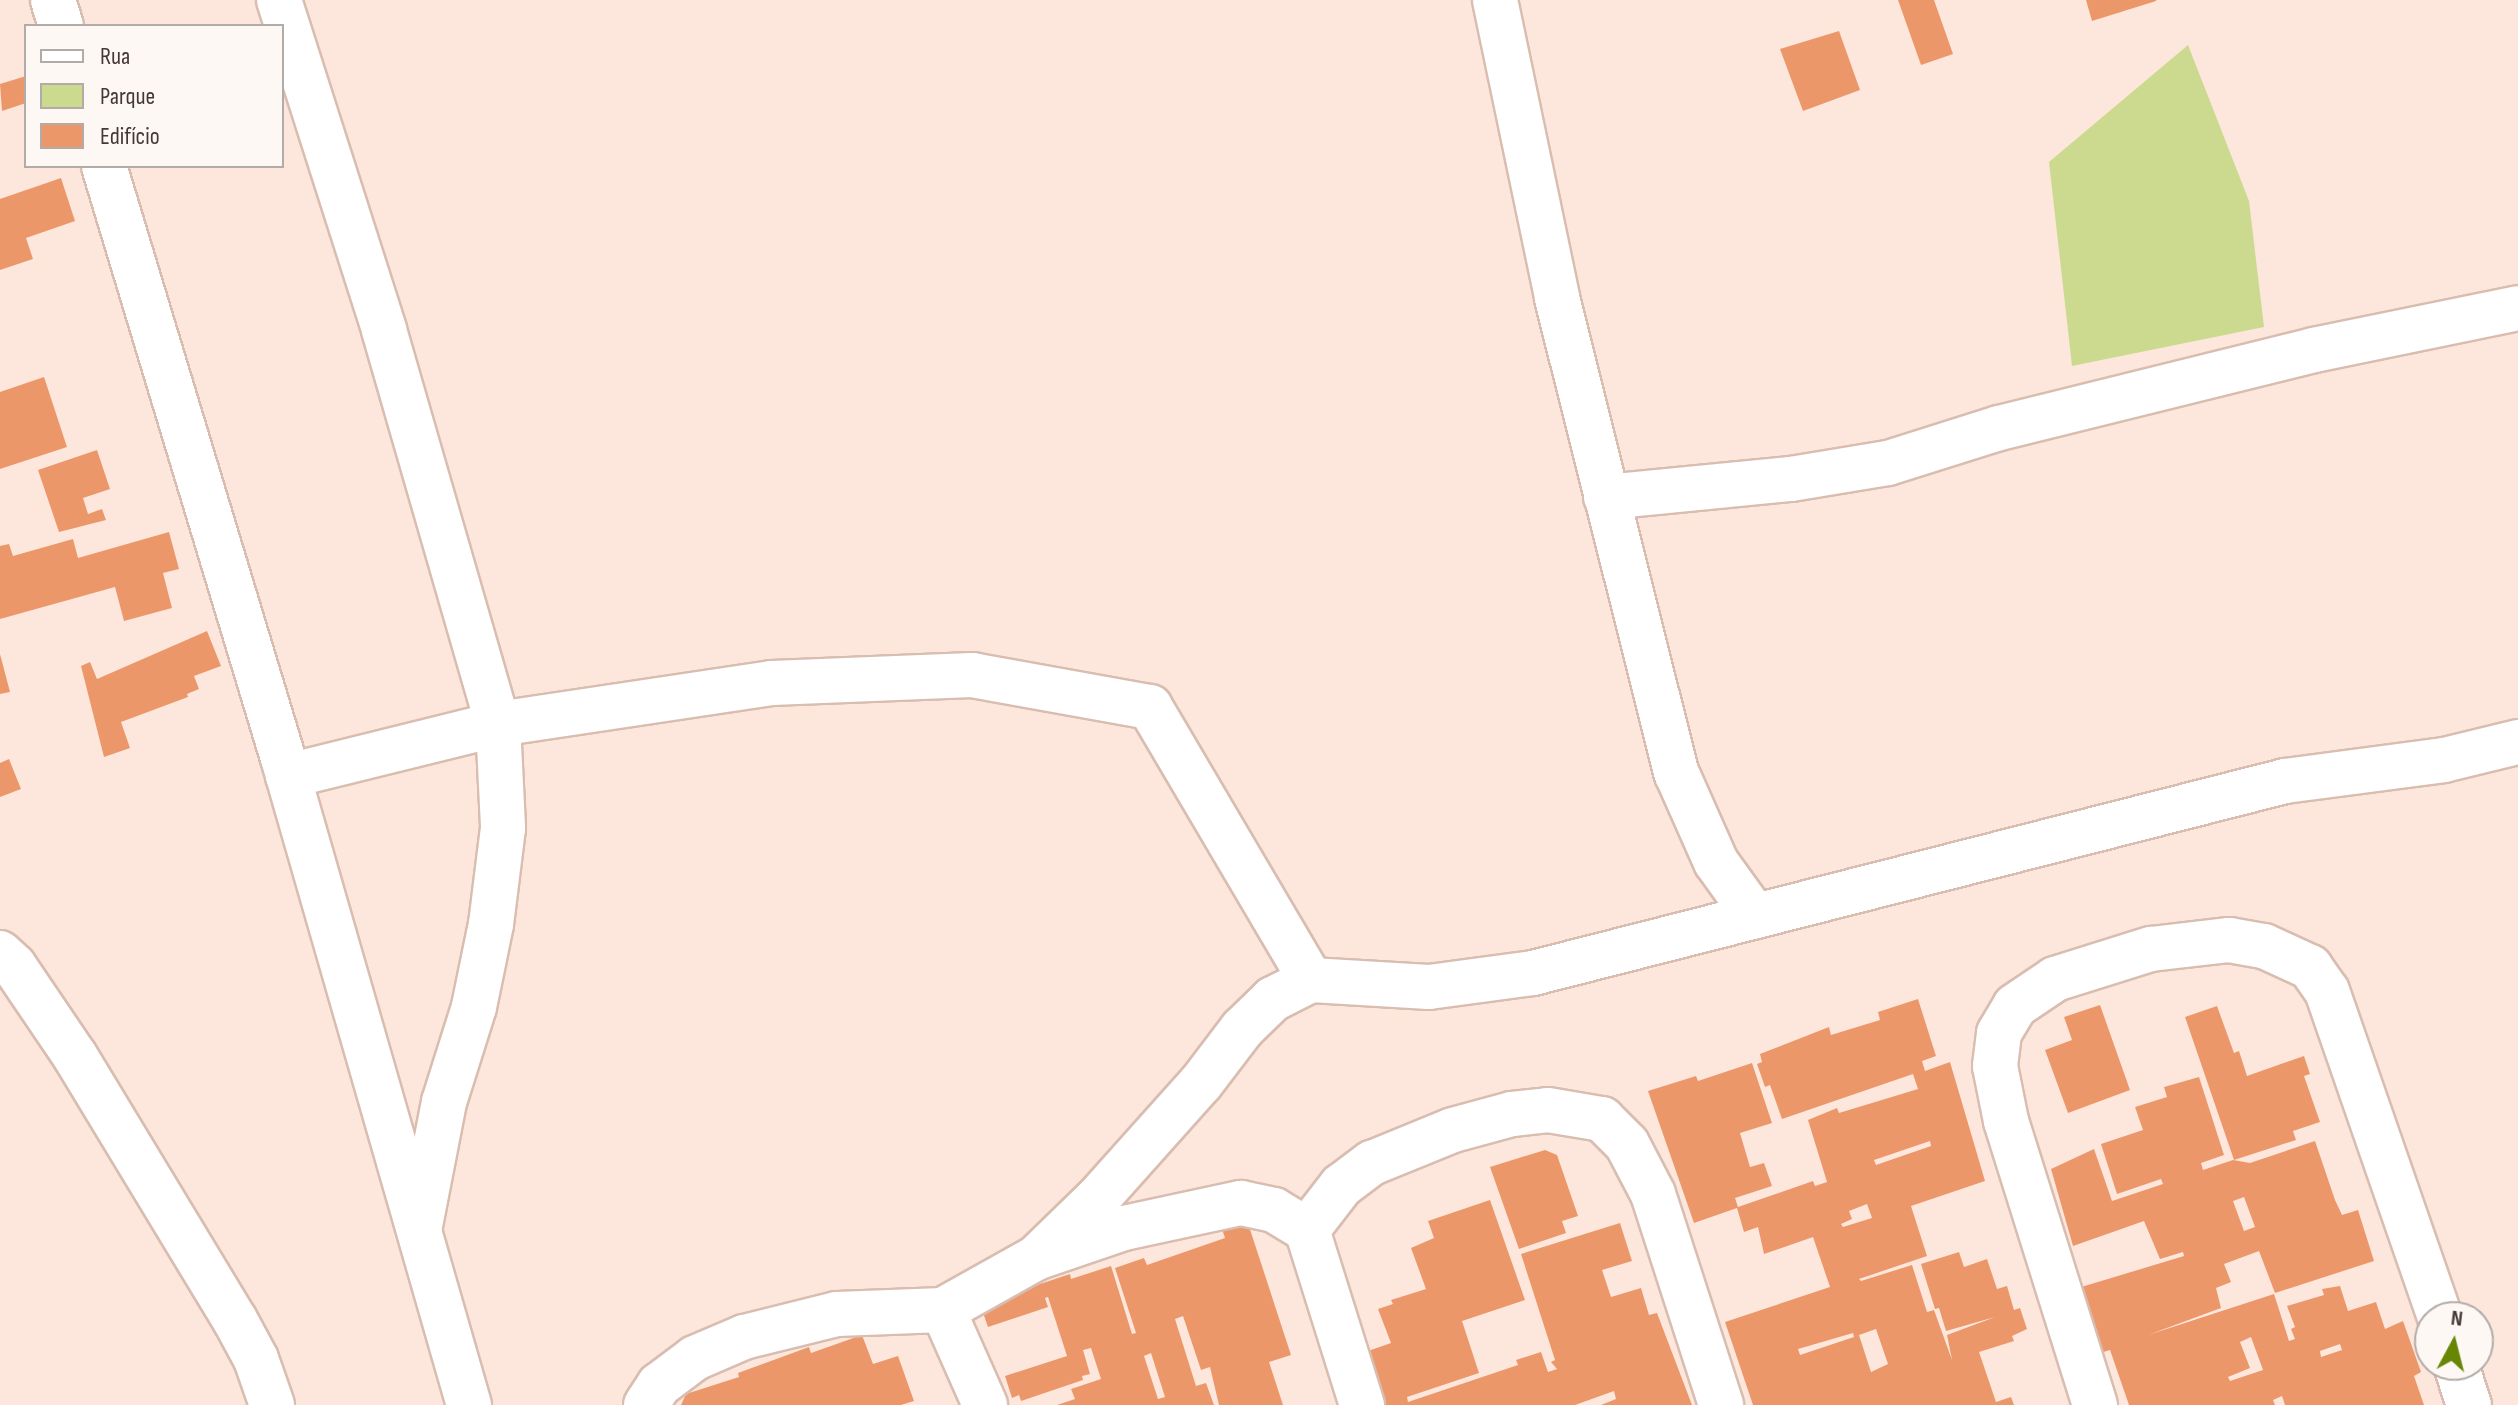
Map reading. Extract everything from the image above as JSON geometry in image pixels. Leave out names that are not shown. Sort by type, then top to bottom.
[{"type":"street","points":[[53,0],[60,24]]},
{"type":"street","points":[[279,0],[384,330],[498,724],[503,828],[491,924],[474,1007],[444,1102],[419,1232]]},
{"type":"street","points":[[1495,0],[1557,298],[1677,774],[1716,862],[1755,916]]},
{"type":"street","points":[[105,168],[288,776],[469,1405]]},
{"type":"street","points":[[1606,497],[1791,479],[1888,463],[1999,428],[2314,350],[2518,308]]},
{"type":"street","points":[[288,776],[498,724],[772,683],[972,675],[1150,707],[1311,980]]},
{"type":"street","points":[[1036,1258],[1098,1198],[1201,1083],[1242,1029],[1273,999],[1311,980],[1429,987],[1518,975],[2285,781],[2444,760],[2518,742]]},
{"type":"street","points":[[2095,1405],[2006,1121],[1995,1066],[1999,1033],[2015,1006],[2055,979],[2151,949],[2229,940],[2264,946],[2310,967],[2327,991],[2434,1301]]},
{"type":"street","points":[[0,953],[14,966],[75,1056],[219,1293],[256,1359],[272,1405]]},
{"type":"street","points":[[1307,1230],[1341,1186],[1372,1163],[1453,1130],[1512,1114],[1548,1110],[1602,1119],[1627,1144],[1653,1194],[1721,1405]]},
{"type":"street","points":[[646,1405],[659,1385],[695,1358],[744,1337],[837,1314],[943,1310],[1036,1258],[1124,1228],[1241,1203],[1274,1210],[1307,1230],[1362,1405]]},
{"type":"street","points":[[943,1310],[985,1405]]},
{"type":"street","points":[[2461,1381],[2469,1405]]},
{"type":"green space","points":[[2188,45],[2249,201],[2264,327],[2072,366],[2049,162]]},
{"type":"building","points":[[1898,0],[1934,0],[1953,54],[1921,65]]},
{"type":"building","points":[[2086,0],[2156,0],[2156,1],[2092,21]]},
{"type":"building","points":[[1839,31],[1860,90],[1803,111],[1780,49]]},
{"type":"building","points":[[24,77],[24,104],[2,111],[0,84]]},
{"type":"building","points":[[61,178],[75,221],[26,238],[33,259],[0,270],[0,199]]},
{"type":"building","points":[[44,377],[67,447],[0,469],[0,392]]},
{"type":"building","points":[[97,450],[110,489],[83,498],[88,514],[102,509],[106,520],[59,532],[38,470]]},
{"type":"building","points":[[169,532],[179,569],[163,573],[172,608],[124,621],[115,587],[0,619],[0,546],[9,544],[13,556],[73,539],[78,558]]},
{"type":"building","points":[[207,631],[221,666],[194,676],[199,689],[187,694],[188,697],[121,722],[130,748],[104,757],[81,666],[90,662],[97,679]]},
{"type":"building","points":[[0,654],[10,692],[0,694]]},
{"type":"building","points":[[9,759],[21,789],[0,797],[0,763]]},
{"type":"building","points":[[1918,999],[1936,1056],[1922,1061],[1925,1071],[1950,1062],[1985,1181],[1911,1206],[1927,1256],[1859,1279],[1861,1281],[1912,1265],[1927,1312],[1934,1310],[1952,1360],[1947,1335],[1995,1317],[1946,1331],[1939,1308],[1935,1309],[1921,1264],[1959,1252],[1964,1267],[1987,1259],[1997,1289],[2007,1286],[2014,1310],[2020,1308],[2027,1329],[2012,1336],[2014,1341],[1979,1352],[1996,1402],[2011,1397],[2014,1405],[1753,1405],[1725,1322],[1830,1287],[1813,1237],[1764,1254],[1758,1227],[1744,1232],[1737,1208],[1694,1223],[1648,1091],[1696,1076],[1698,1081],[1752,1063],[1772,1123],[1740,1133],[1750,1167],[1764,1163],[1772,1186],[1735,1198],[1738,1207],[1813,1181],[1815,1186],[1827,1182],[1808,1120],[1837,1108],[1839,1113],[1918,1089],[1913,1074],[1782,1119],[1770,1085],[1765,1087],[1757,1064],[1762,1062],[1760,1054],[1829,1027],[1831,1035],[1880,1020],[1878,1012]],"holes":[[[1930,1141],[1931,1146],[1876,1165],[1874,1160]],[[1867,1204],[1872,1218],[1843,1227],[1841,1224],[1852,1219],[1849,1211]],[[1876,1329],[1888,1364],[1871,1372],[1859,1335]],[[1853,1333],[1854,1337],[1800,1355],[1798,1349]]]},
{"type":"building","points":[[2100,1005],[2130,1090],[2068,1113],[2045,1050],[2072,1040],[2064,1017]]},
{"type":"building","points":[[2217,1006],[2234,1053],[2239,1051],[2247,1076],[2304,1056],[2310,1074],[2304,1076],[2320,1122],[2293,1131],[2296,1140],[2234,1160],[2185,1017]]},
{"type":"building","points":[[2199,1077],[2224,1155],[2201,1163],[2203,1170],[2233,1160],[2250,1163],[2315,1141],[2342,1215],[2358,1210],[2374,1261],[2275,1293],[2259,1251],[2224,1264],[2231,1282],[2216,1288],[2221,1308],[2148,1335],[2274,1294],[2289,1341],[2295,1339],[2291,1329],[2295,1327],[2287,1306],[2324,1295],[2322,1289],[2340,1286],[2348,1311],[2376,1302],[2385,1329],[2403,1321],[2414,1352],[2414,1381],[2424,1405],[2285,1405],[2282,1396],[2273,1400],[2275,1405],[2129,1405],[2110,1350],[2100,1353],[2078,1288],[2184,1256],[2183,1252],[2160,1259],[2144,1221],[2073,1246],[2051,1169],[2094,1149],[2112,1201],[2163,1184],[2161,1179],[2117,1194],[2101,1144],[2143,1130],[2135,1107],[2167,1097],[2164,1087]],"holes":[[[2244,1197],[2255,1227],[2244,1231],[2233,1201]],[[2251,1337],[2263,1370],[2230,1381],[2228,1377],[2250,1368],[2240,1342]],[[2340,1344],[2342,1350],[2321,1357],[2320,1351]]]},
{"type":"building","points":[[1545,1150],[1557,1155],[1578,1216],[1562,1221],[1566,1233],[1519,1249],[1490,1167]]},
{"type":"building","points":[[1490,1200],[1525,1300],[1462,1321],[1479,1373],[1407,1397],[1408,1402],[1518,1365],[1516,1360],[1541,1352],[1548,1372],[1557,1369],[1551,1362],[1555,1360],[1521,1254],[1620,1223],[1632,1261],[1602,1270],[1611,1297],[1641,1288],[1649,1315],[1657,1313],[1692,1405],[1601,1405],[1616,1399],[1614,1391],[1575,1405],[1385,1405],[1368,1351],[1391,1343],[1378,1309],[1393,1304],[1391,1300],[1426,1289],[1411,1248],[1434,1238],[1428,1221]]},
{"type":"building","points":[[1245,1214],[1291,1355],[1269,1362],[1283,1405],[1219,1405],[1210,1367],[1201,1370],[1183,1316],[1175,1319],[1196,1386],[1206,1383],[1214,1405],[1057,1405],[1075,1399],[1071,1389],[1101,1379],[1091,1348],[1083,1350],[1090,1374],[1082,1376],[1083,1380],[1021,1401],[1019,1395],[1012,1398],[1005,1376],[1067,1356],[1048,1297],[1045,1298],[1048,1307],[988,1327],[980,1304],[1070,1274],[1071,1279],[1111,1266],[1132,1334],[1136,1333],[1115,1268],[1144,1258],[1147,1265],[1225,1238],[1220,1223]],"holes":[[[1151,1353],[1165,1397],[1158,1399],[1144,1356]]]},
{"type":"building","points":[[862,1335],[873,1364],[898,1356],[914,1401],[901,1405],[681,1405],[686,1394],[739,1377],[738,1373],[809,1347],[811,1353]]}]
